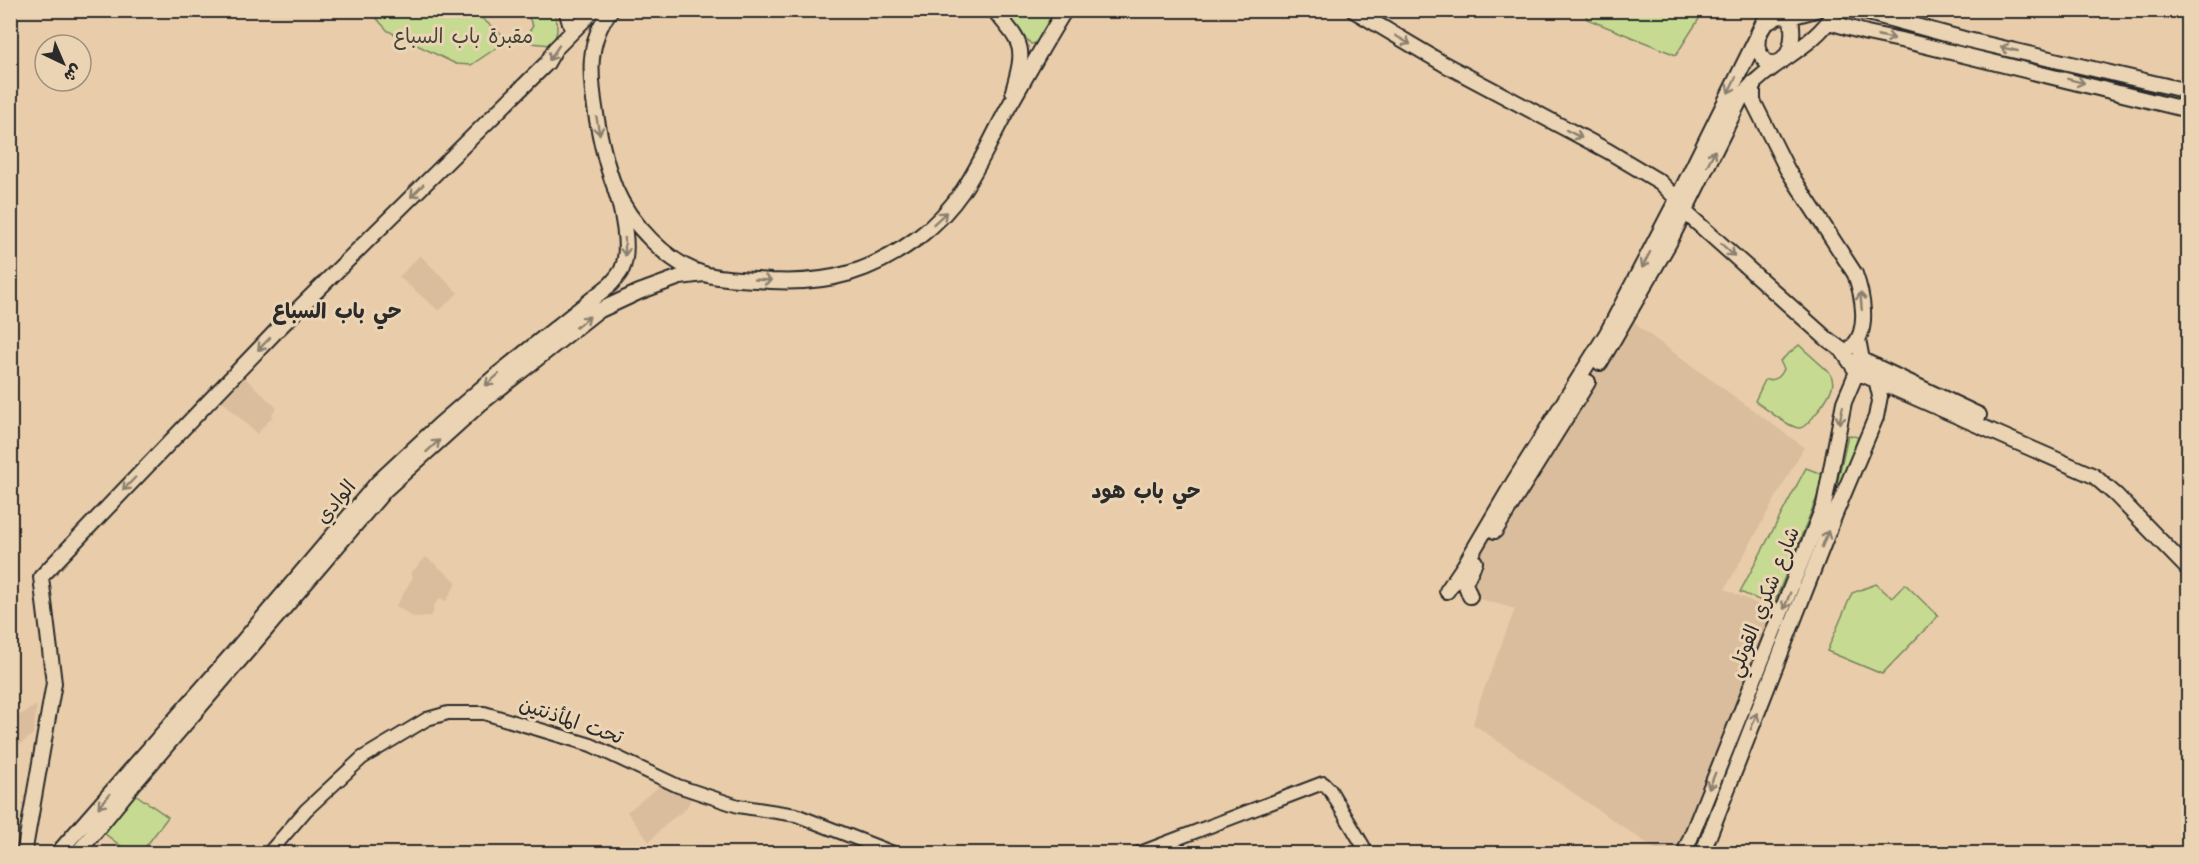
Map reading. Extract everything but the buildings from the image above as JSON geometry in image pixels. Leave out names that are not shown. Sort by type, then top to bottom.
[{"type":"highway","points":[[1759,33],[1770,10]]},
{"type":"main road","points":[[566,10],[572,30]]},
{"type":"main road","points":[[24,854],[54,683],[40,577],[280,327],[547,63],[555,49],[594,10]]},
{"type":"main road","points":[[611,10],[595,36],[591,59],[591,83],[600,136],[615,189],[633,216],[666,255],[680,265],[704,274],[759,280],[816,281],[854,273],[871,266],[920,236],[957,202],[1065,10]]},
{"type":"main road","points":[[994,10],[1017,39],[1038,58]]},
{"type":"main road","points":[[1353,10],[1444,64],[1608,151],[1660,182],[1681,205],[1859,366],[2100,470],[2188,561]]},
{"type":"main road","points":[[1470,596],[1465,583],[1472,568],[1629,315],[1669,243],[1681,205],[1759,33],[1766,24],[1779,16],[1816,10]]},
{"type":"main road","points":[[1857,10],[1964,39],[2188,91]]},
{"type":"main road","points":[[1759,33],[1756,44],[1758,52],[1766,62],[1776,63],[1783,60],[1791,48],[1794,37],[1790,14]]},
{"type":"main road","points":[[1447,591],[1512,483],[1593,357],[1743,94],[1753,83],[1783,60],[1811,42],[1833,16],[1867,33],[2188,110]]},
{"type":"main road","points":[[1009,108],[1022,53],[1017,39]]},
{"type":"main road","points":[[1753,83],[1753,101],[1787,169],[1855,274],[1862,299],[1858,339],[1859,366]]},
{"type":"main road","name":"الوادي","points":[[57,854],[233,653],[378,482],[439,425],[498,374],[611,284],[622,271],[625,262],[625,240],[615,189]]},
{"type":"main road","name":"الوادي","points":[[77,854],[132,786],[386,489],[480,404],[596,312],[639,292],[680,277],[704,274]]},
{"type":"main road","points":[[1842,350],[1852,347],[1858,339]]},
{"type":"main road","name":"شارع شكري القوتلي","points":[[1684,854],[1824,505],[1842,413],[1859,366]]},
{"type":"main road","points":[[1876,373],[2094,476],[2116,495],[2188,569]]},
{"type":"main road","name":"شارع شكري القوتلي","points":[[1702,854],[1836,512],[1876,417],[1880,396],[1876,373]]},
{"type":"main road","points":[[1850,386],[1866,384],[1877,390],[1880,396]]},
{"type":"street","name":"تحت المأذنتين","points":[[268,854],[306,810],[362,758],[427,719],[448,712],[484,713],[591,745],[678,786],[738,806],[796,815],[896,854]]},
{"type":"street","points":[[1137,854],[1323,783],[1330,790],[1368,854]]},
{"type":"shaded area","points":[[420,255],[458,293],[439,311],[399,277]]},
{"type":"shaded area","points":[[1629,315],[1640,328],[1804,447],[1725,589],[1781,615],[1679,851],[1675,853],[1661,853],[1473,724],[1515,609],[1470,596],[1472,568]]},
{"type":"shaded area","points":[[241,374],[277,408],[257,434],[219,398]]},
{"type":"shaded area","points":[[426,557],[457,582],[446,601],[440,598],[432,608],[434,610],[431,616],[413,617],[396,606],[413,577],[410,574]]},
{"type":"shaded area","points":[[10,699],[20,715],[37,705],[33,734],[11,752]]},
{"type":"shaded area","points":[[661,785],[692,797],[686,809],[668,822],[649,842],[627,812]]},
{"type":"green space","points":[[1585,10],[1704,11],[1676,55],[1587,19]]},
{"type":"green space","name":"مقبرة باب السباع","points":[[370,11],[473,11],[508,40],[471,65],[456,64],[388,31]]},
{"type":"green space","points":[[518,11],[555,11],[557,33],[550,45],[532,43],[525,37],[533,26],[528,16]]},
{"type":"green space","points":[[1001,11],[1058,11],[1037,43],[1031,44]]},
{"type":"green space","points":[[1799,345],[1830,373],[1833,383],[1819,410],[1809,422],[1800,428],[1784,421],[1755,401],[1765,380],[1779,376],[1784,369],[1780,361]]},
{"type":"green space","points":[[1848,435],[1858,437],[1839,498],[1698,853],[1694,852],[1837,484]]},
{"type":"green space","points":[[1806,468],[1822,474],[1820,490],[1773,606],[1740,592]]},
{"type":"green space","points":[[1876,584],[1892,598],[1905,584],[1938,616],[1882,674],[1827,651],[1852,593]]},
{"type":"green space","points":[[135,794],[168,817],[141,853],[130,853],[104,833]]},
{"type":"district","name":"حي باب السباع","points":[[337,311]]},
{"type":"district","name":"حي باب هود","points":[[1146,491]]}]
